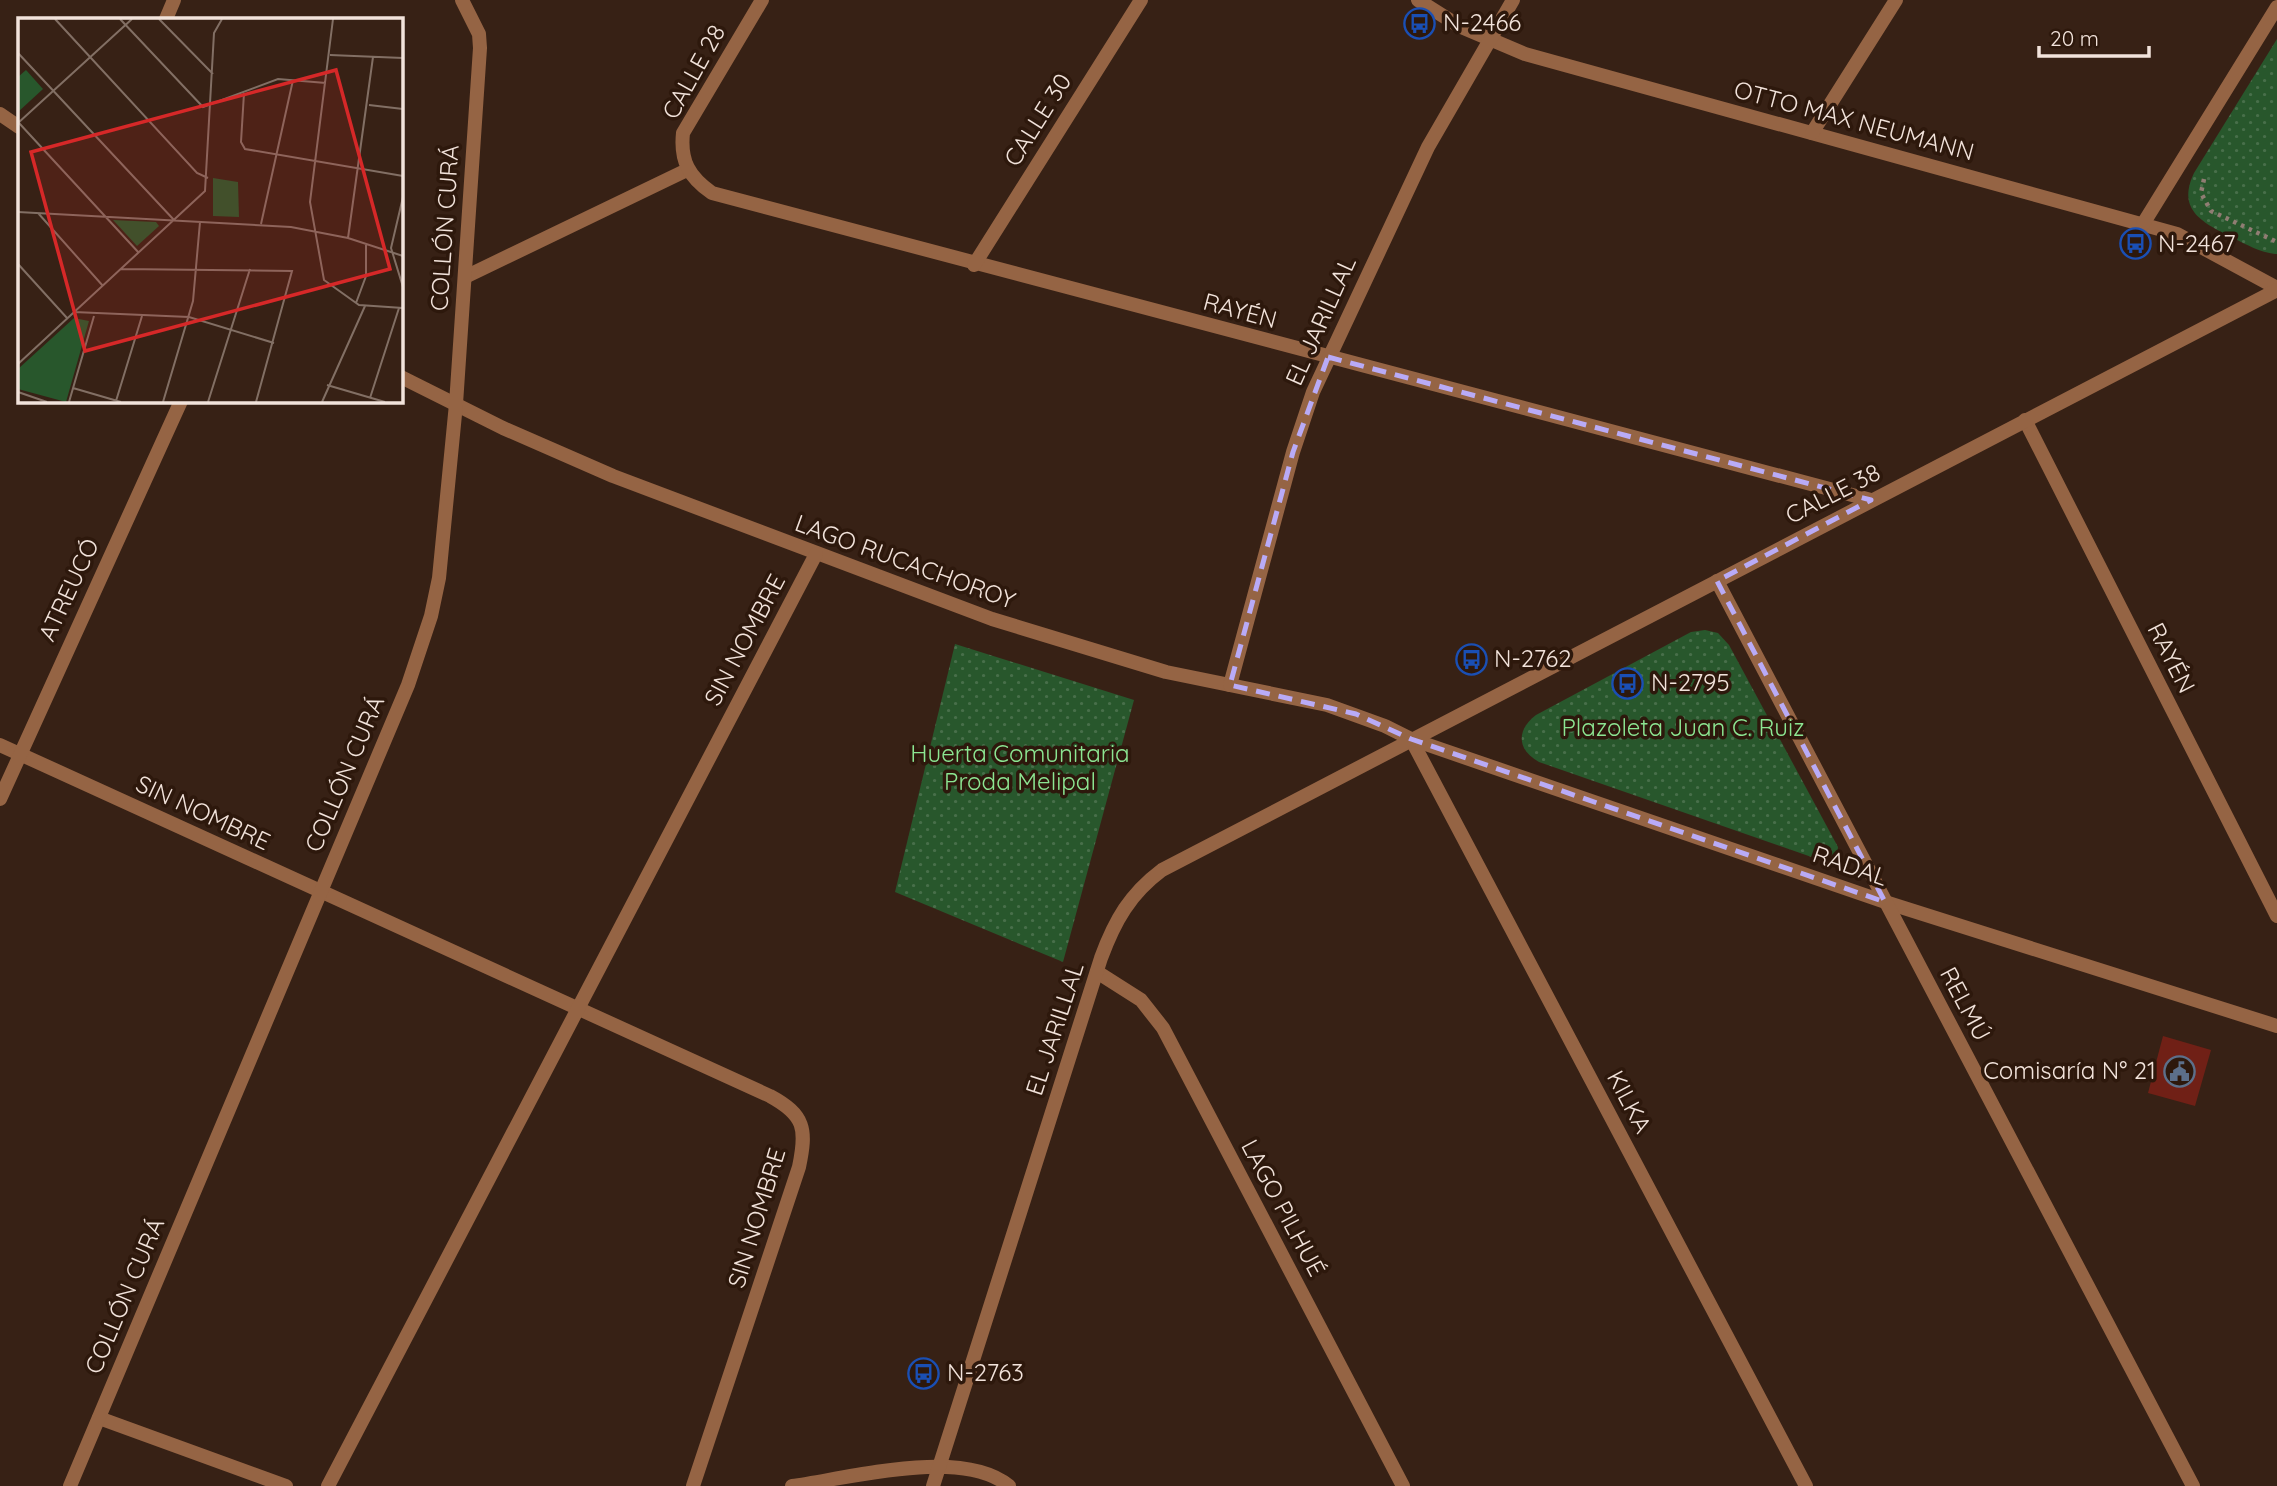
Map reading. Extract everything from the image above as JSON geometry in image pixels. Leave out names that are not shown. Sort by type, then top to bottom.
[{"type":"street","points":[[166,18],[174,0]]},
{"type":"street","name":"COLLÓN CURÁ","points":[[70,1486],[408,685],[431,616],[439,578],[456,404],[479,34],[462,0]]},
{"type":"street","name":"CALLE 28","points":[[687,170],[681,153],[687,124],[762,0]]},
{"type":"street","name":"CALLE 30","points":[[974,265],[1141,0]]},
{"type":"street","name":"OTTO MAX NEUMANN","points":[[1418,0],[1488,40],[1525,54],[2143,224],[2206,248],[2277,289]]},
{"type":"street","name":"EL JARILLAL","points":[[1230,685],[1296,442],[1328,357],[1428,147],[1513,0]]},
{"type":"street","points":[[1812,133],[1896,0]]},
{"type":"street","points":[[2143,224],[2277,7]]},
{"type":"street","points":[[0,114],[18,126]]},
{"type":"street","points":[[465,276],[687,170]]},
{"type":"street","name":"RAYÉN","points":[[687,170],[712,193],[974,265],[1871,500]]},
{"type":"street","name":"CALLE 38","points":[[1411,739],[2277,289]]},
{"type":"street","name":"LAGO RUCACHOROY","points":[[402,377],[612,476],[816,554],[1056,640],[1166,672],[1326,705],[1385,726],[1411,739]]},
{"type":"street","name":"ATREUCÓ","points":[[0,799],[181,402]]},
{"type":"street","name":"RAYÉN","points":[[2025,420],[2277,916]]},
{"type":"street","name":"SIN NOMBRE","points":[[328,1486],[816,554]]},
{"type":"street","name":"RELMÚ","points":[[1717,581],[2193,1486]]},
{"type":"street","name":"EL JARILLAL","points":[[933,1486],[1097,972],[1123,907],[1139,887],[1162,870],[1411,739]]},
{"type":"street","name":"RADAL","points":[[1411,739],[1885,902],[2277,1026]]},
{"type":"street","name":"KILKA","points":[[1411,739],[1806,1486]]},
{"type":"street","name":"SIN NOMBRE","points":[[0,745],[787,1105],[800,1118],[804,1135],[799,1167],[693,1486]]},
{"type":"street","name":"LAGO PILHUÉ","points":[[1097,972],[1140,1000],[1163,1028],[1403,1486]]},
{"type":"street","points":[[99,1418],[286,1486]]},
{"type":"street","points":[[792,1486],[940,1466],[981,1470],[1009,1486]]},
{"type":"path","points":[[2207,171],[2202,193],[2210,211],[2277,242]]},
{"type":"highlighted area","points":[[1328,357],[1871,500],[1717,581],[1885,902],[1411,739],[1356,714],[1230,685],[1293,452]]},
{"type":"green space","points":[[2277,39],[2275,254],[2254,248],[2212,227],[2196,214],[2188,197],[2194,173]]},
{"type":"green space","name":"Plazoleta Juan C. Ruiz","points":[[1705,630],[1718,633],[1729,645],[1838,847],[1837,856],[1832,861],[1823,861],[1539,762],[1526,752],[1522,733],[1536,715],[1691,632]]},
{"type":"green space","name":"Huerta Comunitaria Proda Melipal","points":[[955,644],[1134,700],[1063,962],[895,892]]},
{"type":"building","name":"Comisaría N° 21","points":[[2163,1036],[2211,1050],[2195,1106],[2148,1093]]},
{"type":"place","name":"N-2466","points":[[1420,23]]},
{"type":"place","name":"N-2467","points":[[2135,244]]},
{"type":"place","name":"N-2762","points":[[1471,659]]},
{"type":"place","name":"N-2795","points":[[1628,683]]},
{"type":"place","name":"Comisaría N° 21","points":[[2179,1071]]},
{"type":"place","name":"N-2763","points":[[924,1373]]}]
